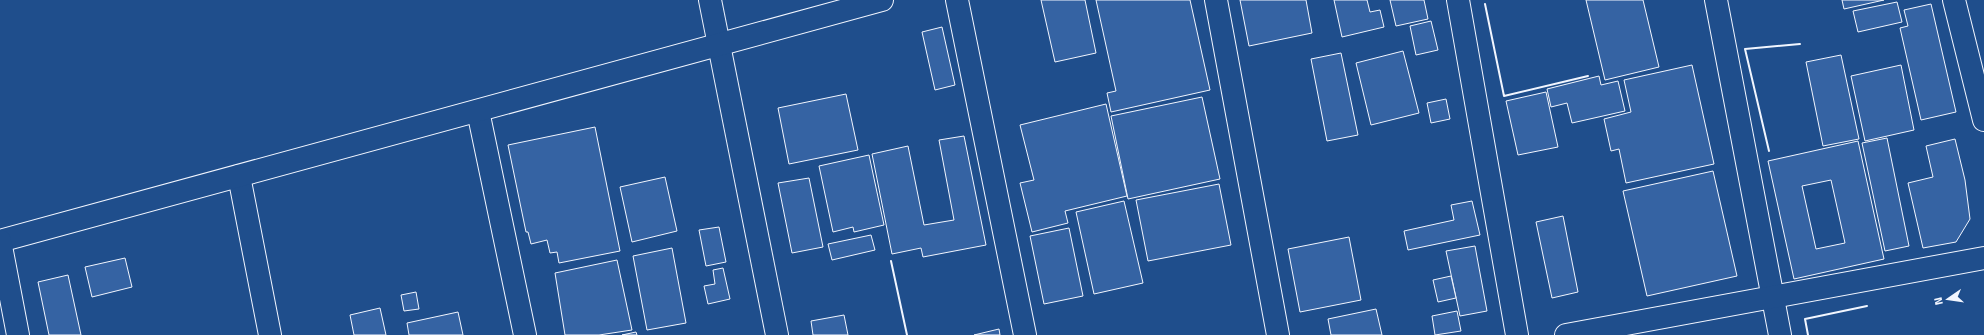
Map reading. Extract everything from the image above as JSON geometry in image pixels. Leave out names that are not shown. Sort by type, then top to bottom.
[{"type":"street","points":[[710,0],[777,335]]},
{"type":"street","points":[[18,335],[0,241],[882,0]]},
{"type":"street","points":[[957,0],[1025,335]]},
{"type":"street","points":[[1216,0],[1278,335]]},
{"type":"street","points":[[1458,0],[1517,335]]},
{"type":"street","points":[[1716,0],[1780,335]]},
{"type":"street","points":[[1954,0],[1984,120]]},
{"type":"street","points":[[478,111],[525,335]]},
{"type":"street","points":[[239,176],[270,335]]},
{"type":"street","points":[[1566,335],[1984,258]]},
{"type":"building","points":[[1041,0],[1085,0],[1096,53],[1055,62]]},
{"type":"building","points":[[1096,0],[1190,0],[1210,90],[1111,112],[1107,93],[1116,91]]},
{"type":"building","points":[[1240,0],[1306,0],[1312,33],[1249,46]]},
{"type":"building","points":[[1334,0],[1367,0],[1370,12],[1380,10],[1384,27],[1342,37]]},
{"type":"building","points":[[1390,0],[1424,0],[1428,19],[1396,26]]},
{"type":"building","points":[[1586,0],[1643,0],[1659,67],[1605,80]]},
{"type":"building","points":[[1842,0],[1884,0],[1844,9]]},
{"type":"building","points":[[1897,2],[1902,22],[1858,32],[1853,11]]},
{"type":"building","points":[[1931,4],[1956,112],[1921,120],[1900,28],[1908,26],[1904,10]]},
{"type":"building","points":[[1431,21],[1438,50],[1416,55],[1410,26]]},
{"type":"building","points":[[942,27],[955,85],[935,90],[922,32]]},
{"type":"building","points":[[1403,51],[1419,113],[1371,125],[1356,63]]},
{"type":"building","points":[[1341,53],[1358,135],[1327,141],[1311,59]]},
{"type":"building","points":[[1841,55],[1859,139],[1823,146],[1806,62]]},
{"type":"building","points":[[1692,65],[1714,164],[1626,183],[1619,149],[1611,151],[1604,119],[1631,112],[1624,80]]},
{"type":"building","points":[[1901,65],[1914,130],[1865,141],[1851,76]]},
{"type":"building","points":[[1599,76],[1601,85],[1618,81],[1625,111],[1572,123],[1567,103],[1551,107],[1547,89]]},
{"type":"building","points":[[1546,92],[1558,147],[1518,155],[1506,101]]},
{"type":"building","points":[[846,94],[858,150],[789,164],[778,108]]},
{"type":"building","points":[[1202,97],[1220,179],[1128,199],[1111,116]]},
{"type":"building","points":[[1446,99],[1450,119],[1431,123],[1427,103]]},
{"type":"building","points":[[1106,104],[1127,196],[1065,211],[1068,223],[1032,232],[1020,183],[1034,180],[1020,125]]},
{"type":"building","points":[[595,127],[620,251],[559,263],[557,252],[550,253],[547,240],[531,244],[528,232],[526,232],[508,145]]},
{"type":"building","points":[[964,136],[986,245],[923,257],[921,248],[892,254],[872,154],[908,146],[924,225],[954,220],[939,140]]},
{"type":"building","points":[[1887,138],[1909,246],[1885,251],[1862,143]]},
{"type":"building","points":[[1955,139],[1965,180],[1970,219],[1956,242],[1923,248],[1908,183],[1933,177],[1926,146]]},
{"type":"building","points":[[1858,141],[1884,259],[1794,279],[1768,161]],"holes":[[[1831,180],[1845,243],[1816,249],[1802,186]]]},
{"type":"building","points":[[869,155],[884,225],[854,232],[853,227],[833,232],[819,166]]},
{"type":"building","points":[[1713,171],[1737,276],[1647,296],[1623,191]]},
{"type":"building","points":[[665,177],[677,231],[632,242],[620,187]]},
{"type":"building","points":[[809,178],[823,247],[792,253],[778,183]]},
{"type":"building","points":[[1219,184],[1231,245],[1148,261],[1136,200]]},
{"type":"building","points":[[1124,201],[1143,283],[1094,294],[1076,212]]},
{"type":"building","points":[[1472,201],[1480,235],[1408,250],[1404,231],[1454,220],[1451,205]]},
{"type":"building","points":[[1563,216],[1578,292],[1552,298],[1536,222]]},
{"type":"building","points":[[719,227],[726,262],[706,266],[699,230]]},
{"type":"building","points":[[1069,228],[1083,296],[1044,304],[1030,236]]},
{"type":"building","points":[[871,235],[875,250],[832,260],[828,244]]},
{"type":"building","points":[[1349,237],[1361,300],[1300,312],[1288,249]]},
{"type":"building","points":[[1475,246],[1487,311],[1460,316],[1446,251]]},
{"type":"building","points":[[672,248],[686,323],[647,330],[633,256]]},
{"type":"building","points":[[125,258],[132,287],[92,297],[85,267]]},
{"type":"building","points":[[617,260],[632,330],[599,335],[565,335],[555,273]]},
{"type":"building","points":[[723,268],[730,299],[708,304],[704,286],[715,284],[713,270]]},
{"type":"building","points":[[68,275],[81,335],[49,335],[38,282]]},
{"type":"building","points":[[1451,276],[1456,298],[1438,302],[1433,280]]},
{"type":"building","points":[[416,292],[419,309],[404,311],[401,295]]},
{"type":"building","points":[[380,308],[386,335],[354,335],[350,315]]},
{"type":"building","points":[[1376,309],[1382,335],[1331,335],[1328,319]]},
{"type":"building","points":[[1457,311],[1461,331],[1435,335],[1432,316]]},
{"type":"building","points":[[458,312],[463,335],[409,335],[407,323]]},
{"type":"building","points":[[844,315],[848,335],[813,335],[811,321]]},
{"type":"building","points":[[999,329],[1000,335],[974,335]]},
{"type":"building","points":[[636,332],[637,335],[622,335]]},
{"type":"wall","points":[[1485,4],[1504,96],[1588,76]]},
{"type":"wall","points":[[1769,151],[1745,49],[1800,44]]},
{"type":"wall","points":[[891,261],[907,335]]},
{"type":"wall","points":[[1808,335],[1805,319],[1867,306]]}]
